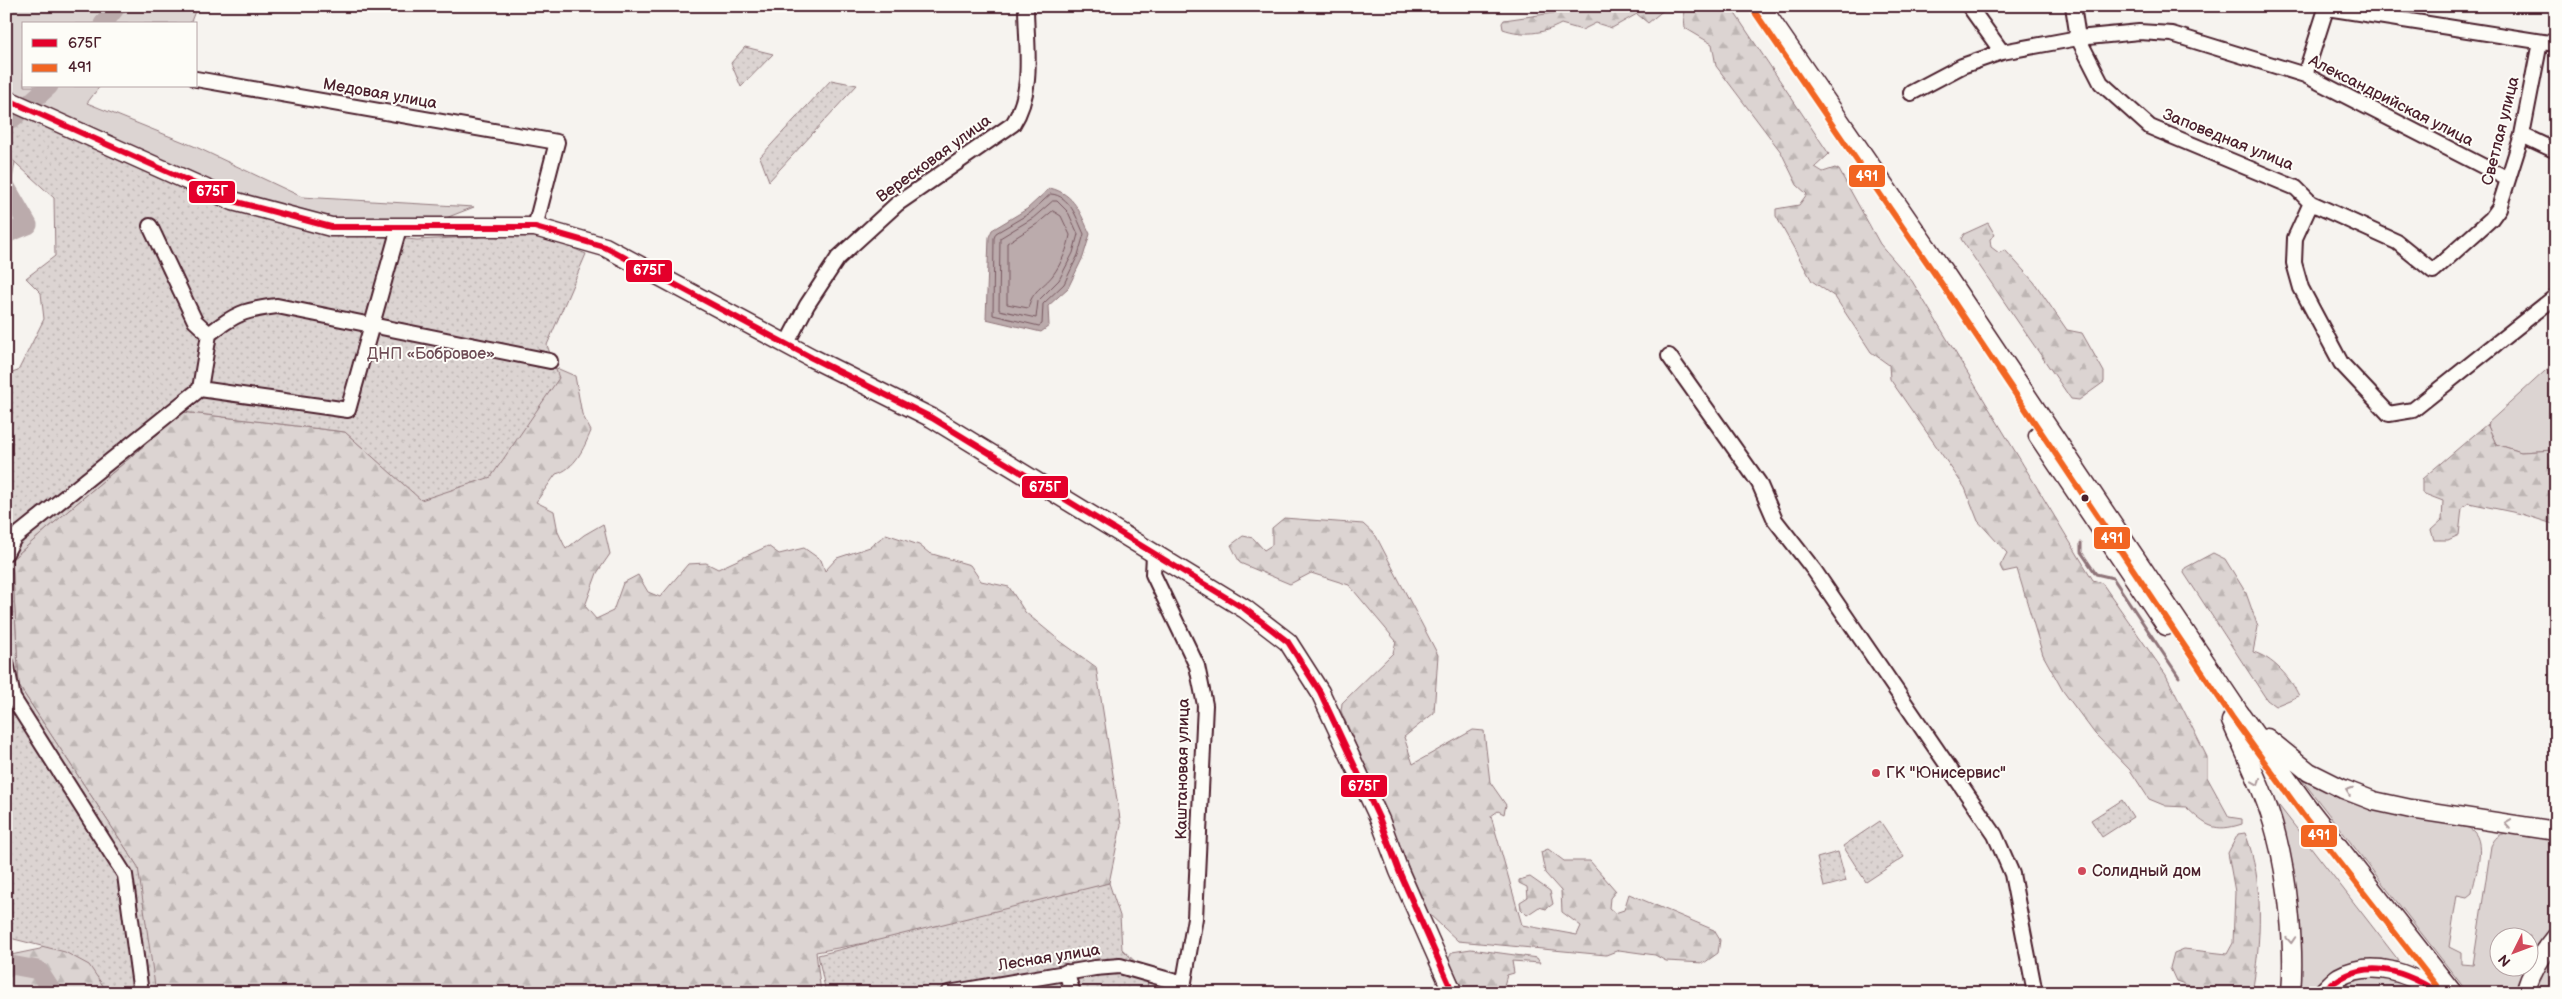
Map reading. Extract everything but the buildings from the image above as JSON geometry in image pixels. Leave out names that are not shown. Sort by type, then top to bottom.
[{"type":"main road","points":[[1761,6],[1946,276],[2300,815],[2439,992]]},
{"type":"main road","points":[[6,100],[233,202],[331,227],[535,227],[605,247],[787,342],[812,358],[932,418],[1244,609],[1288,642],[1320,692],[1380,820],[1399,871],[1453,993]]},
{"type":"main road","points":[[2235,716],[2309,772],[2342,789],[2374,801],[2411,809],[2556,832]]},
{"type":"main road","points":[[2235,716],[2276,835],[2289,912],[2293,968],[2291,993]]},
{"type":"main road","points":[[2235,716],[2453,993]]},
{"type":"main road","points":[[2526,993],[2529,981],[2543,953],[2556,937]]},
{"type":"main road","points":[[2322,993],[2339,977],[2363,969],[2394,970],[2418,979],[2439,992]]},
{"type":"street","name":"Вересковая улица","points":[[787,342],[807,305],[838,258],[897,204],[1013,124],[1022,109],[1028,77],[1026,6]]},
{"type":"street","points":[[1969,6],[2002,52]]},
{"type":"street","points":[[2072,6],[2078,38]]},
{"type":"street","points":[[2304,75],[2327,7],[2556,44]]},
{"type":"street","name":"Александрийская улица","points":[[1911,93],[1962,66],[2002,52],[2078,38],[2139,32],[2172,34],[2304,75],[2508,179]]},
{"type":"street","name":"Заповедная улица","points":[[2078,38],[2101,83],[2150,128],[2296,188],[2311,203]]},
{"type":"street","name":"Светлая улица","points":[[2311,203],[2397,242],[2433,271],[2491,220],[2499,208],[2522,135],[2540,42]]},
{"type":"street","name":"Медовая улица","points":[[198,79],[557,142],[535,227]]},
{"type":"street","points":[[2522,135],[2556,151]]},
{"type":"street","points":[[2311,203],[2295,238],[2294,263],[2301,288],[2341,363],[2389,414],[2413,410],[2556,296]]},
{"type":"street","points":[[150,226],[195,321],[209,334]]},
{"type":"street","points":[[200,389],[348,410],[371,324],[400,228]]},
{"type":"street","points":[[8,548],[14,538],[200,389],[209,334],[230,318],[249,309],[277,306],[550,362]]},
{"type":"street","points":[[1669,356],[1759,483],[1774,520],[1814,570],[1990,827],[2005,853],[2012,874],[2035,993]]},
{"type":"street","name":"Каштановая улица","points":[[1154,555],[1153,574],[1196,666],[1205,705],[1195,918],[1182,989]]},
{"type":"street","points":[[6,662],[8,685],[13,698],[125,875],[141,993]]},
{"type":"street","name":"Лесная улица","points":[[948,993],[1066,972],[1120,966],[1182,989]]},
{"type":"street","points":[[1066,972],[1073,993]]},
{"type":"green space","points":[[6,6],[197,6],[191,22],[22,22],[22,88],[98,88],[87,103],[196,147],[302,197],[474,207],[433,223],[330,222],[207,183],[6,89]]},
{"type":"green space","points":[[1602,6],[1665,6],[1666,8],[1648,23],[1637,14],[1612,28],[1596,23],[1582,30],[1561,24],[1533,33],[1518,33],[1503,29],[1502,23],[1504,20]]},
{"type":"green space","points":[[1683,6],[1730,6],[1829,154],[1815,167],[1823,172],[1835,168],[1839,170],[1880,244],[1912,281],[2093,580],[2102,583],[2166,675],[2207,757],[2207,777],[2229,817],[2242,819],[2242,824],[2217,828],[2199,819],[2186,807],[2166,806],[2149,799],[2130,770],[2095,734],[2063,691],[2043,655],[2017,569],[2003,572],[2000,566],[2007,553],[1978,521],[1965,488],[1890,379],[1889,365],[1871,352],[1835,297],[1812,281],[1776,216],[1776,209],[1799,205],[1807,194],[1797,185],[1781,152],[1716,66],[1712,44],[1685,28]]},
{"type":"green space","points":[[745,47],[773,54],[741,87],[731,63]]},
{"type":"green space","points":[[831,80],[857,85],[769,181],[760,157]]},
{"type":"green space","points":[[6,108],[23,115],[6,215]]},
{"type":"green space","name":"ДНП «Бобровое»","points":[[23,115],[329,232],[417,240],[512,235],[550,238],[586,254],[547,345],[559,378],[491,477],[421,500],[345,432],[183,412],[12,559],[19,686],[138,867],[156,993],[108,993],[89,965],[65,952],[6,937],[6,375],[18,371],[44,319],[41,293],[26,278],[55,256],[54,198],[6,154],[6,128]]},
{"type":"green space","points":[[1988,223],[1995,235],[1990,239],[1991,247],[1999,253],[2005,250],[2034,282],[2067,330],[2082,333],[2104,372],[2104,382],[2079,400],[2071,399],[1961,239],[1964,234]]},
{"type":"green space","points":[[2556,361],[2556,488],[2554,450],[2521,452],[2496,444],[2487,424]]},
{"type":"green space","points":[[547,364],[575,376],[582,414],[591,431],[574,463],[556,474],[536,502],[554,511],[558,532],[566,549],[584,535],[603,524],[610,554],[597,573],[585,606],[596,619],[613,611],[623,583],[638,575],[648,592],[660,597],[688,564],[706,563],[718,569],[768,546],[779,554],[804,548],[821,560],[825,571],[837,558],[870,547],[886,534],[919,545],[929,553],[970,565],[981,581],[1009,587],[1025,612],[1096,667],[1121,825],[1109,883],[957,926],[816,952],[821,993],[6,993],[6,956],[40,949],[138,867],[19,686],[12,559],[183,412],[345,432],[422,500]]},
{"type":"green space","points":[[2487,424],[2496,444],[2521,452],[2554,450],[2556,525],[2522,514],[2469,503],[2462,508],[2459,535],[2448,540],[2434,540],[2431,530],[2442,520],[2443,501],[2422,493],[2422,479]]},
{"type":"green space","points":[[1284,518],[1363,524],[1376,536],[1438,655],[1434,713],[1404,737],[1413,764],[1473,730],[1484,731],[1490,782],[1506,805],[1504,814],[1498,811],[1491,816],[1522,925],[1577,935],[1581,926],[1562,912],[1561,891],[1545,873],[1541,852],[1548,849],[1564,861],[1590,861],[1616,891],[1610,898],[1609,908],[1615,913],[1624,910],[1629,894],[1714,930],[1720,940],[1718,953],[1704,963],[1666,961],[1655,955],[1619,950],[1606,955],[1458,941],[1429,914],[1341,711],[1342,703],[1393,653],[1396,641],[1349,585],[1311,573],[1290,584],[1240,563],[1231,545],[1243,536],[1253,538],[1264,550],[1272,545],[1272,528]]},
{"type":"green space","points":[[2213,553],[2225,559],[2246,593],[2258,627],[2253,652],[2274,663],[2291,682],[2299,696],[2275,706],[2267,700],[2184,573],[2185,568]]},
{"type":"green space","points":[[2302,780],[2371,809],[2469,828],[2475,833],[2480,849],[2478,867],[2472,893],[2467,897],[2457,895],[2449,947],[2461,953],[2461,964],[2473,965],[2491,846],[2499,835],[2508,833],[2556,841],[2556,924],[2540,943],[2540,926],[2490,926],[2490,976],[2524,976],[2517,993],[2468,993]]},
{"type":"green space","points":[[2122,800],[2133,817],[2102,837],[2091,820]]},
{"type":"green space","points":[[2273,802],[2276,802],[2399,961],[2366,960],[2356,962],[2338,969],[2322,979],[2308,993],[2297,993]]},
{"type":"green space","points":[[1880,821],[1904,857],[1866,882],[1843,846]]},
{"type":"green space","points":[[2245,833],[2256,872],[2259,912],[2258,953],[2252,993],[2195,993],[2193,987],[2176,981],[2170,968],[2174,953],[2184,949],[2227,954],[2233,943],[2235,892],[2228,853],[2238,834]]},
{"type":"green space","points":[[1838,852],[1846,881],[1824,887],[1817,858]]},
{"type":"green space","points":[[1530,877],[1550,891],[1553,904],[1546,909],[1539,907],[1527,915],[1521,909],[1520,902],[1528,897],[1527,887],[1519,883],[1519,880]]},
{"type":"green space","points":[[1109,883],[1120,916],[1122,949],[1147,973],[1148,993],[826,993],[818,955]]},
{"type":"green space","points":[[1471,949],[1537,958],[1540,963],[1512,961],[1514,973],[1507,975],[1503,989],[1507,993],[1465,993],[1448,960],[1452,952]]},
{"type":"green space","points":[[2556,951],[2556,993],[2534,993],[2550,958]]},
{"type":"green space","points":[[2363,976],[2394,980],[2421,993],[2331,993],[2341,983]]},
{"type":"water","points":[[1050,188],[1065,195],[1076,205],[1090,234],[1083,257],[1068,288],[1048,306],[1049,326],[1041,332],[986,319],[989,237],[992,230],[1027,209]]},
{"type":"waterway","points":[[105,22],[117,6]]},
{"type":"waterway","points":[[6,120],[13,118],[47,88]]},
{"type":"waterway","points":[[6,187],[28,225],[6,234]]},
{"type":"waterway","points":[[2081,543],[2081,552],[2096,574],[2113,578],[2179,677]]},
{"type":"waterway","points":[[6,969],[11,965],[38,970],[53,993]]},
{"type":"transit line","name":"491","points":[[1754,11],[1939,280],[2232,717],[2302,814],[2442,993]]},
{"type":"transit line","name":"675Г","points":[[6,99],[233,201],[331,227],[535,227],[605,247],[812,358],[932,418],[1245,609],[1288,642],[1320,692],[1380,820],[1399,871],[1453,993]]},
{"type":"transit line","name":"675Г","points":[[2322,993],[2336,981],[2350,974],[2364,970],[2379,969],[2409,977],[2439,993]]},
{"type":"place","name":"ГК \"Юнисервис\"","points":[[1876,773]]},
{"type":"place","name":"Солидный дом","points":[[2082,871]]}]
